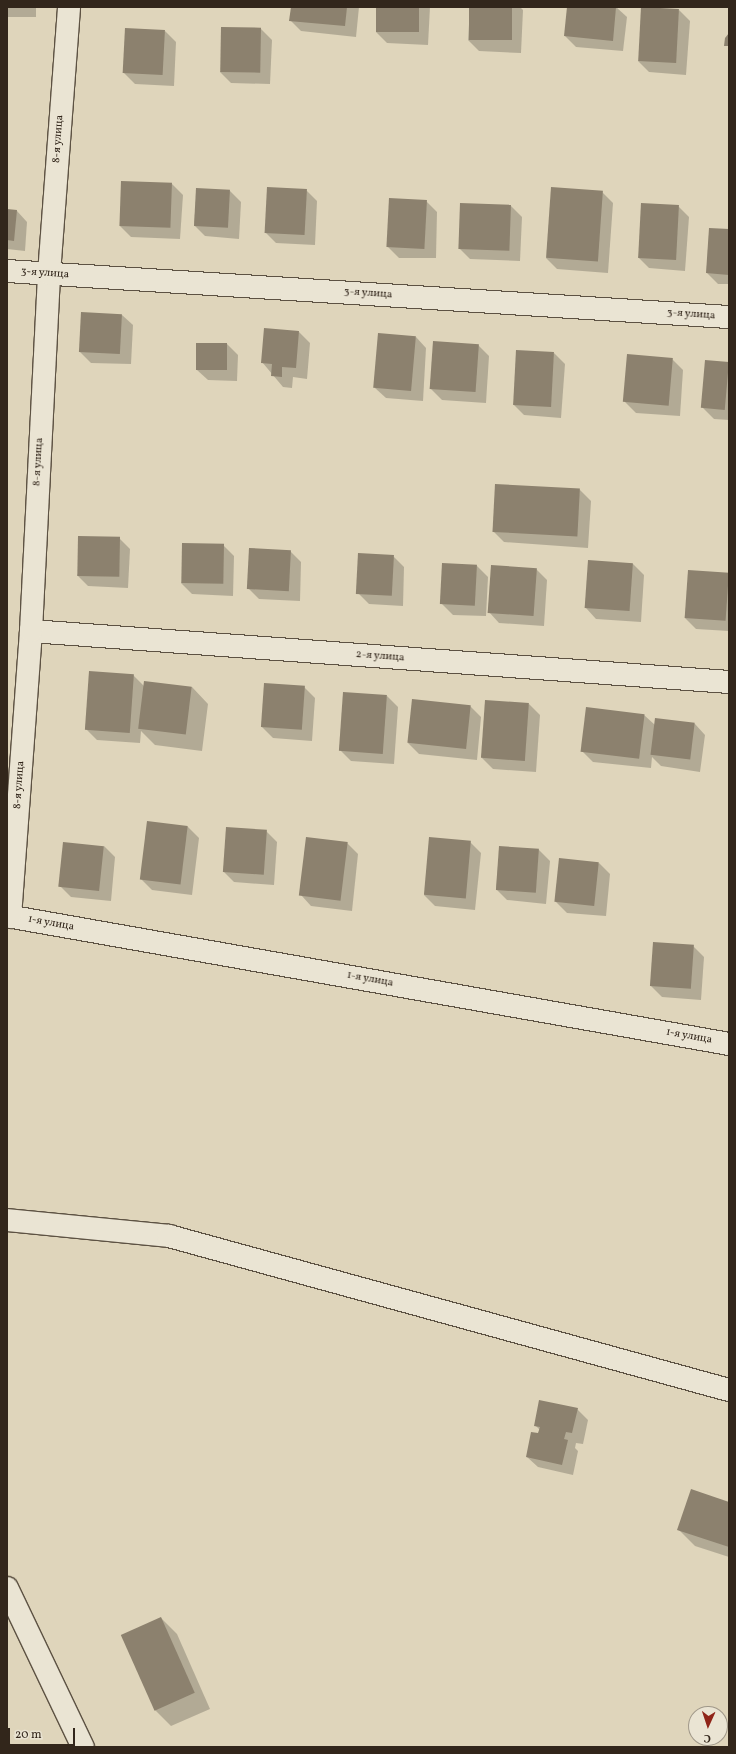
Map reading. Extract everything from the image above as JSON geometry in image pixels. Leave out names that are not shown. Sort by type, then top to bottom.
[{"type":"street","name":"8-я улица","points":[[9,917],[31,632],[49,274],[69,7]]},
{"type":"street","name":"3-я улица","points":[[7,271],[729,317]]},
{"type":"street","name":"2-я улица","points":[[31,632],[729,682]]},
{"type":"street","name":"1-я улица","points":[[9,917],[729,1044]]},
{"type":"street","points":[[7,1220],[169,1236],[729,1390]]},
{"type":"street","points":[[7,1588],[83,1747]]},
{"type":"building","points":[[291,7],[347,7],[345,26],[289,21]]},
{"type":"building","points":[[376,7],[419,7],[419,32],[376,32]]},
{"type":"building","points":[[469,7],[512,7],[512,40],[469,40]]},
{"type":"building","points":[[567,7],[616,7],[613,41],[564,36]]},
{"type":"building","points":[[641,7],[679,9],[676,63],[638,61]]},
{"type":"building","points":[[221,27],[261,28],[260,73],[220,72]]},
{"type":"building","points":[[125,28],[165,30],[163,75],[123,73]]},
{"type":"building","points":[[729,33],[729,46],[724,46],[725,38]]},
{"type":"building","points":[[121,181],[172,183],[170,228],[119,226]]},
{"type":"building","points":[[267,187],[307,189],[305,235],[265,233]]},
{"type":"building","points":[[551,187],[603,191],[598,261],[546,258]]},
{"type":"building","points":[[196,188],[230,190],[228,228],[194,226]]},
{"type":"building","points":[[389,198],[427,200],[424,249],[386,247]]},
{"type":"building","points":[[460,203],[511,205],[509,251],[458,249]]},
{"type":"building","points":[[641,203],[679,205],[676,260],[638,258]]},
{"type":"building","points":[[7,209],[17,210],[14,241],[7,240]]},
{"type":"building","points":[[709,228],[729,229],[729,275],[706,273]]},
{"type":"building","points":[[81,312],[122,314],[120,354],[79,352]]},
{"type":"building","points":[[264,328],[299,331],[296,368],[282,367],[282,377],[271,376],[272,364],[261,363]]},
{"type":"building","points":[[378,333],[416,336],[411,391],[373,388]]},
{"type":"building","points":[[433,341],[479,344],[476,392],[430,389]]},
{"type":"building","points":[[196,343],[227,343],[227,370],[196,370]]},
{"type":"building","points":[[516,350],[554,352],[551,407],[513,405]]},
{"type":"building","points":[[627,354],[673,358],[669,406],[623,402]]},
{"type":"building","points":[[705,360],[729,362],[725,410],[701,408]]},
{"type":"building","points":[[495,484],[580,488],[577,536],[492,532]]},
{"type":"building","points":[[78,536],[120,537],[119,577],[77,576]]},
{"type":"building","points":[[182,543],[224,544],[223,584],[181,583]]},
{"type":"building","points":[[249,548],[291,550],[289,591],[247,589]]},
{"type":"building","points":[[358,553],[394,555],[392,596],[356,594]]},
{"type":"building","points":[[588,560],[633,563],[630,611],[585,608]]},
{"type":"building","points":[[442,563],[477,565],[475,606],[440,604]]},
{"type":"building","points":[[491,565],[537,568],[534,616],[488,613]]},
{"type":"building","points":[[688,570],[729,573],[726,621],[685,618]]},
{"type":"building","points":[[89,671],[134,674],[130,733],[85,730]]},
{"type":"building","points":[[144,681],[192,687],[186,734],[138,729]]},
{"type":"building","points":[[264,683],[305,686],[302,730],[261,727]]},
{"type":"building","points":[[343,692],[387,695],[383,754],[339,751]]},
{"type":"building","points":[[412,699],[471,705],[466,749],[407,743]]},
{"type":"building","points":[[485,700],[529,703],[525,761],[481,758]]},
{"type":"building","points":[[586,707],[645,714],[639,759],[581,752]]},
{"type":"building","points":[[655,718],[695,723],[690,760],[650,755]]},
{"type":"building","points":[[147,821],[188,826],[181,885],[140,880]]},
{"type":"building","points":[[226,827],[267,830],[264,875],[223,872]]},
{"type":"building","points":[[306,837],[348,842],[340,901],[299,896]]},
{"type":"building","points":[[429,837],[471,841],[466,898],[424,895]]},
{"type":"building","points":[[63,842],[104,846],[99,891],[58,887]]},
{"type":"building","points":[[499,846],[539,849],[536,893],[496,890]]},
{"type":"building","points":[[559,858],[599,862],[594,906],[554,902]]},
{"type":"building","points":[[653,942],[694,945],[691,989],[650,986]]},
{"type":"building","points":[[539,1400],[578,1408],[572,1433],[566,1432],[564,1439],[568,1440],[562,1465],[526,1457],[531,1432],[538,1433],[540,1427],[534,1426]]},
{"type":"building","points":[[691,1489],[729,1502],[729,1547],[677,1530]]},
{"type":"building","points":[[161,1617],[195,1693],[155,1711],[121,1635]]}]
